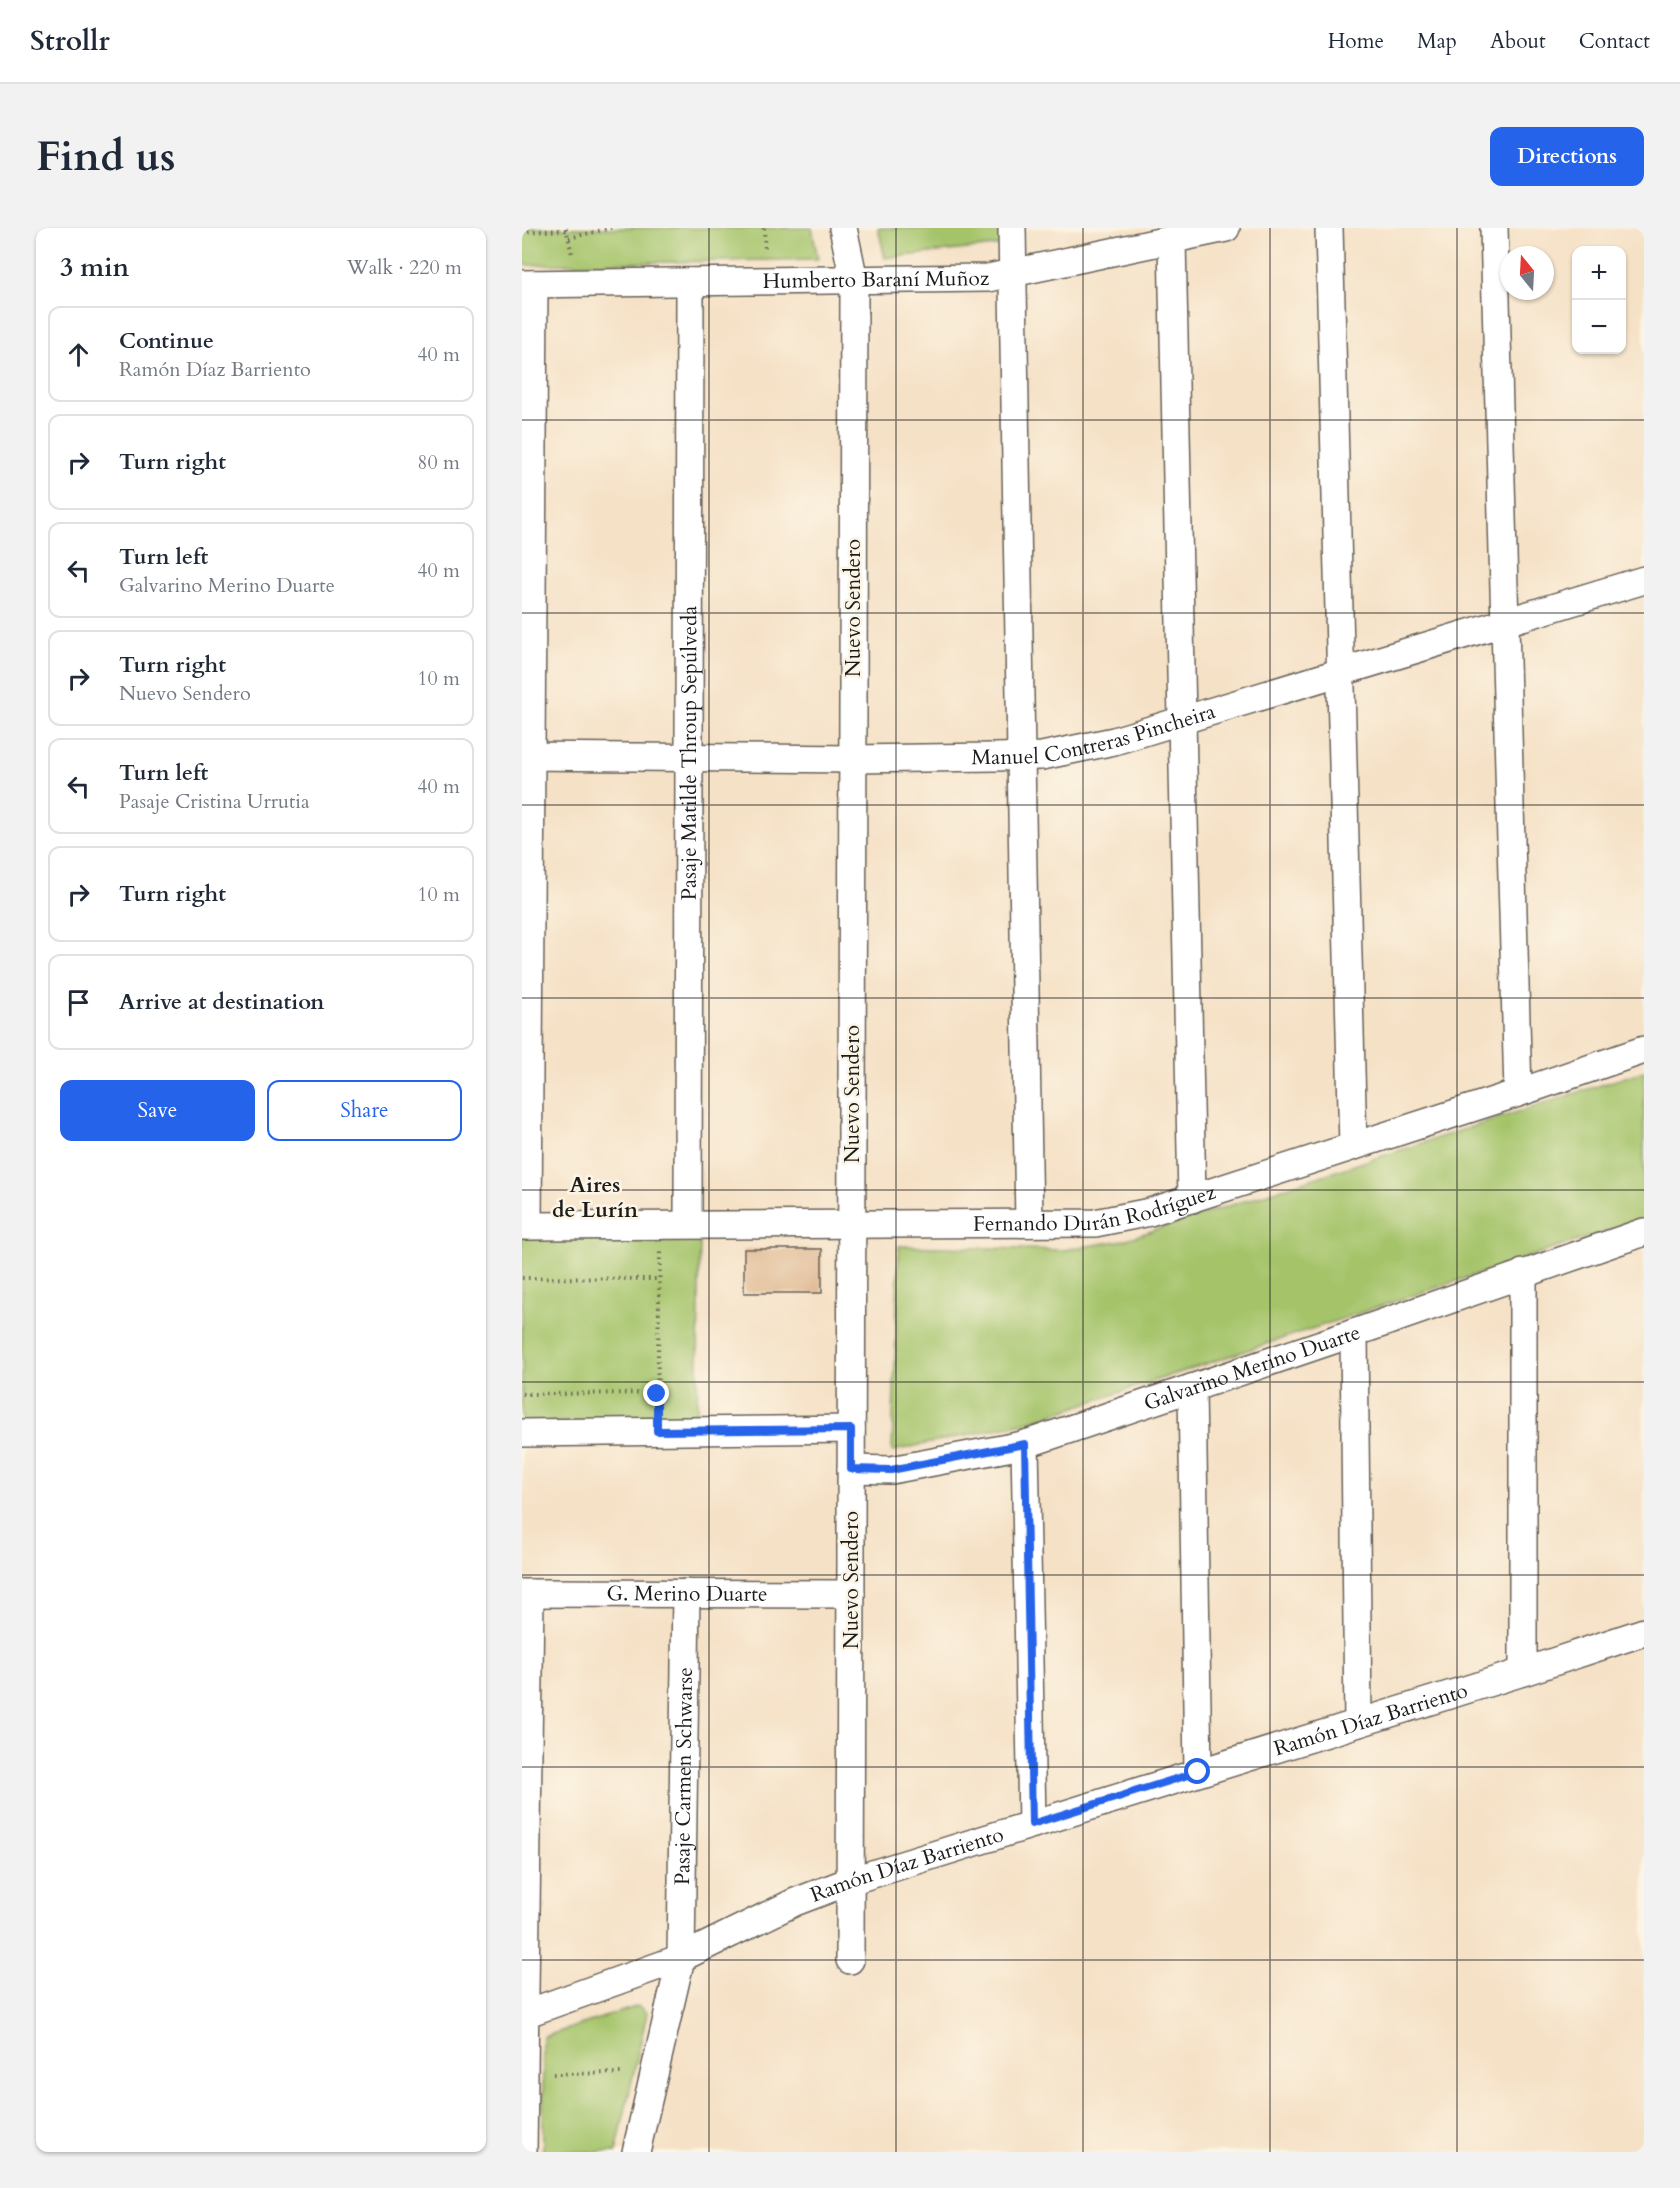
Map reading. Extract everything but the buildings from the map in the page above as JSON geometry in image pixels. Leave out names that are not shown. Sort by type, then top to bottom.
[{"type":"street","name":"Nuevo Sendero","points":[[843,228],[854,280],[850,1960]]},
{"type":"street","points":[[1012,228],[1029,1223]]},
{"type":"street","points":[[1329,228],[1353,1146]]},
{"type":"street","points":[[1494,228],[1518,1093]]},
{"type":"street","name":"Humberto Baraní Muñoz","points":[[528,284],[988,278],[1172,240],[1214,229]]},
{"type":"street","points":[[1172,240],[1192,1199]]},
{"type":"street","name":"Pasaje Matilde Throup Sepúlveda","points":[[688,1224],[690,282]]},
{"type":"street","points":[[525,1226],[528,284]]},
{"type":"street","name":"Manuel Contreras Pincheira","points":[[526,756],[853,759],[1042,756],[1114,741],[1644,580]]},
{"type":"street","name":"Fernando Durán Rodríguez","points":[[525,1226],[1095,1223],[1150,1212],[1192,1199],[1644,1050]]},
{"type":"street","name":"Galvarino Merino Duarte","points":[[851,1469],[891,1470],[1025,1444],[1644,1232]]},
{"type":"street","points":[[1523,1273],[1523,1672]]},
{"type":"street","points":[[1354,1333],[1358,1723]]},
{"type":"street","points":[[1191,1388],[1198,1772]]},
{"type":"street","points":[[522,1433],[851,1429]]},
{"type":"street","points":[[1025,1444],[1032,1824]]},
{"type":"street","points":[[523,2152],[526,1593]]},
{"type":"street","name":"G. Merino Duarte","points":[[526,1593],[851,1594]]},
{"type":"street","name":"Pasaje Carmen Schwarse","points":[[636,2152],[681,1958],[686,1593]]},
{"type":"street","name":"Ramón Díaz Barriento","points":[[524,2015],[681,1958],[795,1902],[850,1881],[1523,1672],[1644,1632]]},
{"type":"path","points":[[569,238],[611,228]]},
{"type":"path","points":[[522,232],[567,230]]},
{"type":"path","points":[[657,1431],[660,1224]]},
{"type":"path","points":[[522,1278],[659,1279]]},
{"type":"path","points":[[522,1394],[657,1394]]},
{"type":"path","points":[[553,2084],[553,2073],[626,2073]]},
{"type":"green space","points":[[522,228],[812,228],[818,259],[522,265]]},
{"type":"green space","points":[[878,228],[1003,228],[1003,245],[885,258]]},
{"type":"green space","points":[[1644,1071],[1644,1219],[1033,1421],[892,1451],[899,1246],[1064,1250],[1124,1240]]},
{"type":"green space","points":[[700,1236],[697,1421],[522,1422],[522,1237]]},
{"type":"green space","points":[[638,2006],[647,2013],[616,2152],[543,2152],[543,2037]]},
{"type":"district","name":"Aires de Lurín","points":[[595,1196]]},
{"type":"route","points":[[657,1394],[657,1431],[851,1429],[851,1469],[891,1470],[1025,1444],[1032,1824],[1198,1772]]}]
